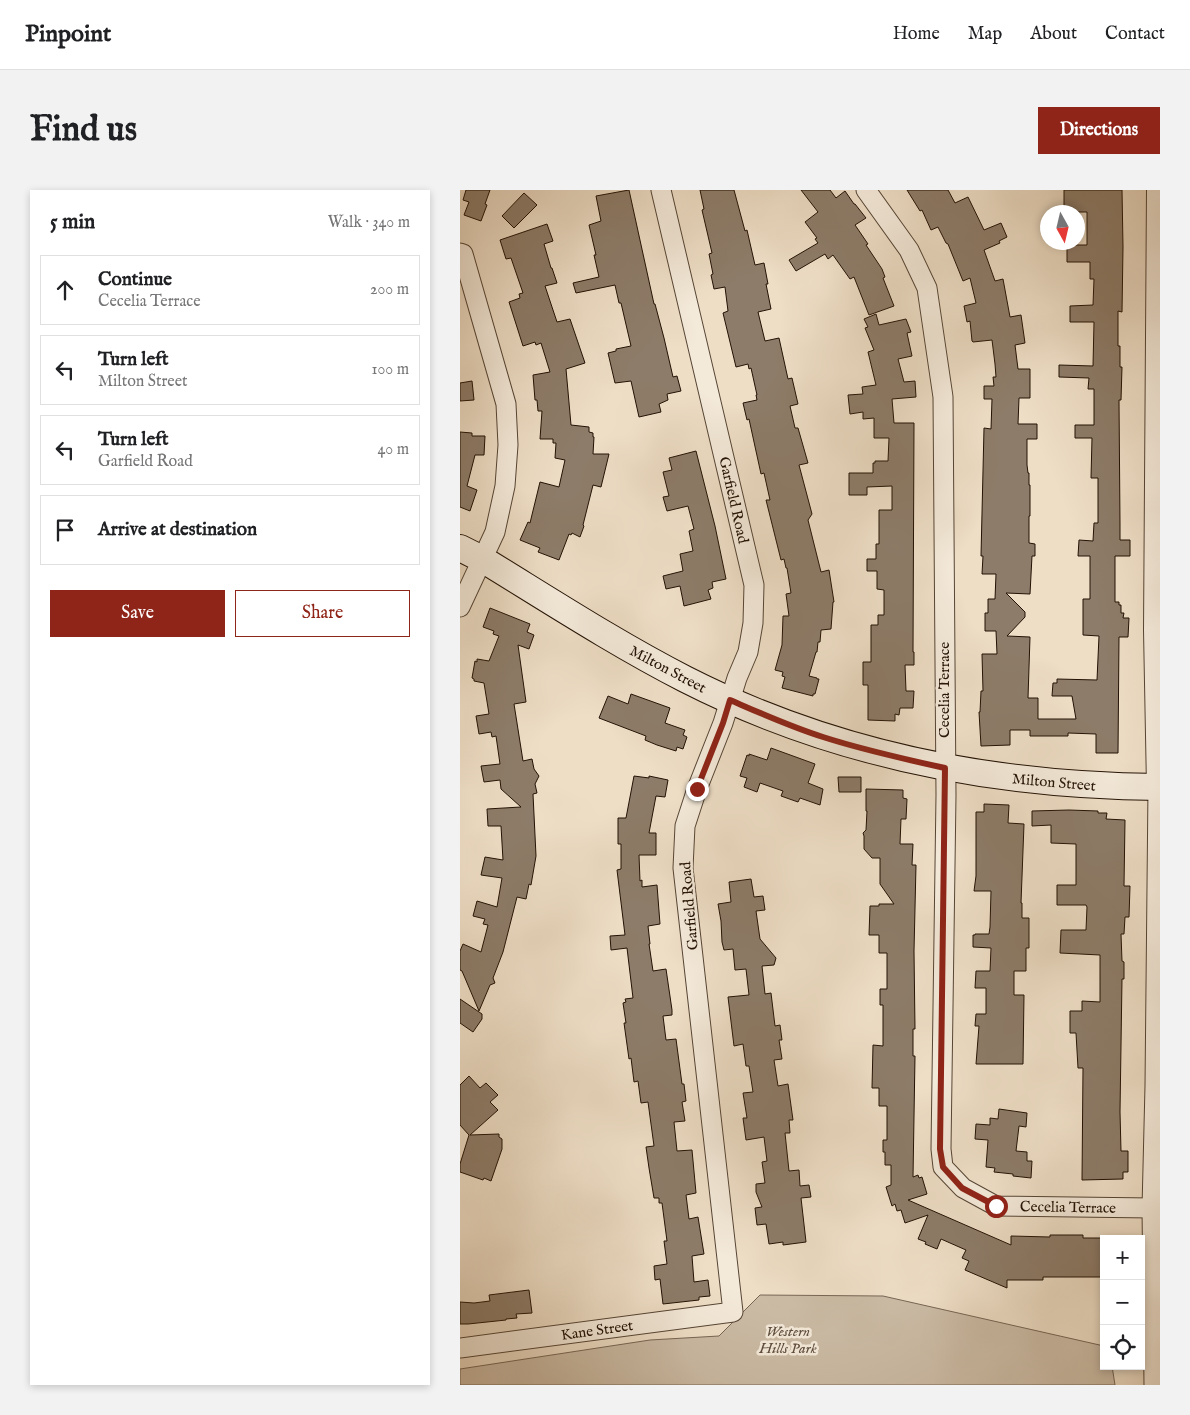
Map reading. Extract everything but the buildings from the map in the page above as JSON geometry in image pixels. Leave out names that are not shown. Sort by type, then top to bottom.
[{"type":"main road","name":"Milton Street","points":[[471,553],[635,652],[686,679],[778,721],[822,737],[891,756],[994,776],[1049,782],[1159,787]]},
{"type":"street","name":"Garfield Road","points":[[661,190],[754,585],[754,623],[748,652],[697,789],[686,826],[683,868],[733,1312]]},
{"type":"street","name":"Cecelia Terrace","points":[[866,190],[909,250],[927,288],[942,397],[945,768],[940,1149],[943,1167],[962,1188],[996,1206],[1152,1208]]},
{"type":"street","points":[[1154,1385],[1152,1208],[1158,1086],[1158,190]]},
{"type":"street","points":[[460,253],[463,254],[506,404],[508,445],[505,486],[495,532],[471,553],[460,607]]},
{"type":"street","name":"Kane Street","points":[[460,1348],[733,1312]]},
{"type":"green space","name":"Western Hills Park","points":[[760,1295],[883,1296],[1100,1345],[1100,1370],[1113,1370],[1115,1385],[460,1385],[460,1369],[650,1340],[719,1336]]},
{"type":"route","points":[[697,789],[730,700],[778,721],[822,737],[891,756],[945,768],[940,1149],[943,1167],[962,1188],[996,1206]]}]
